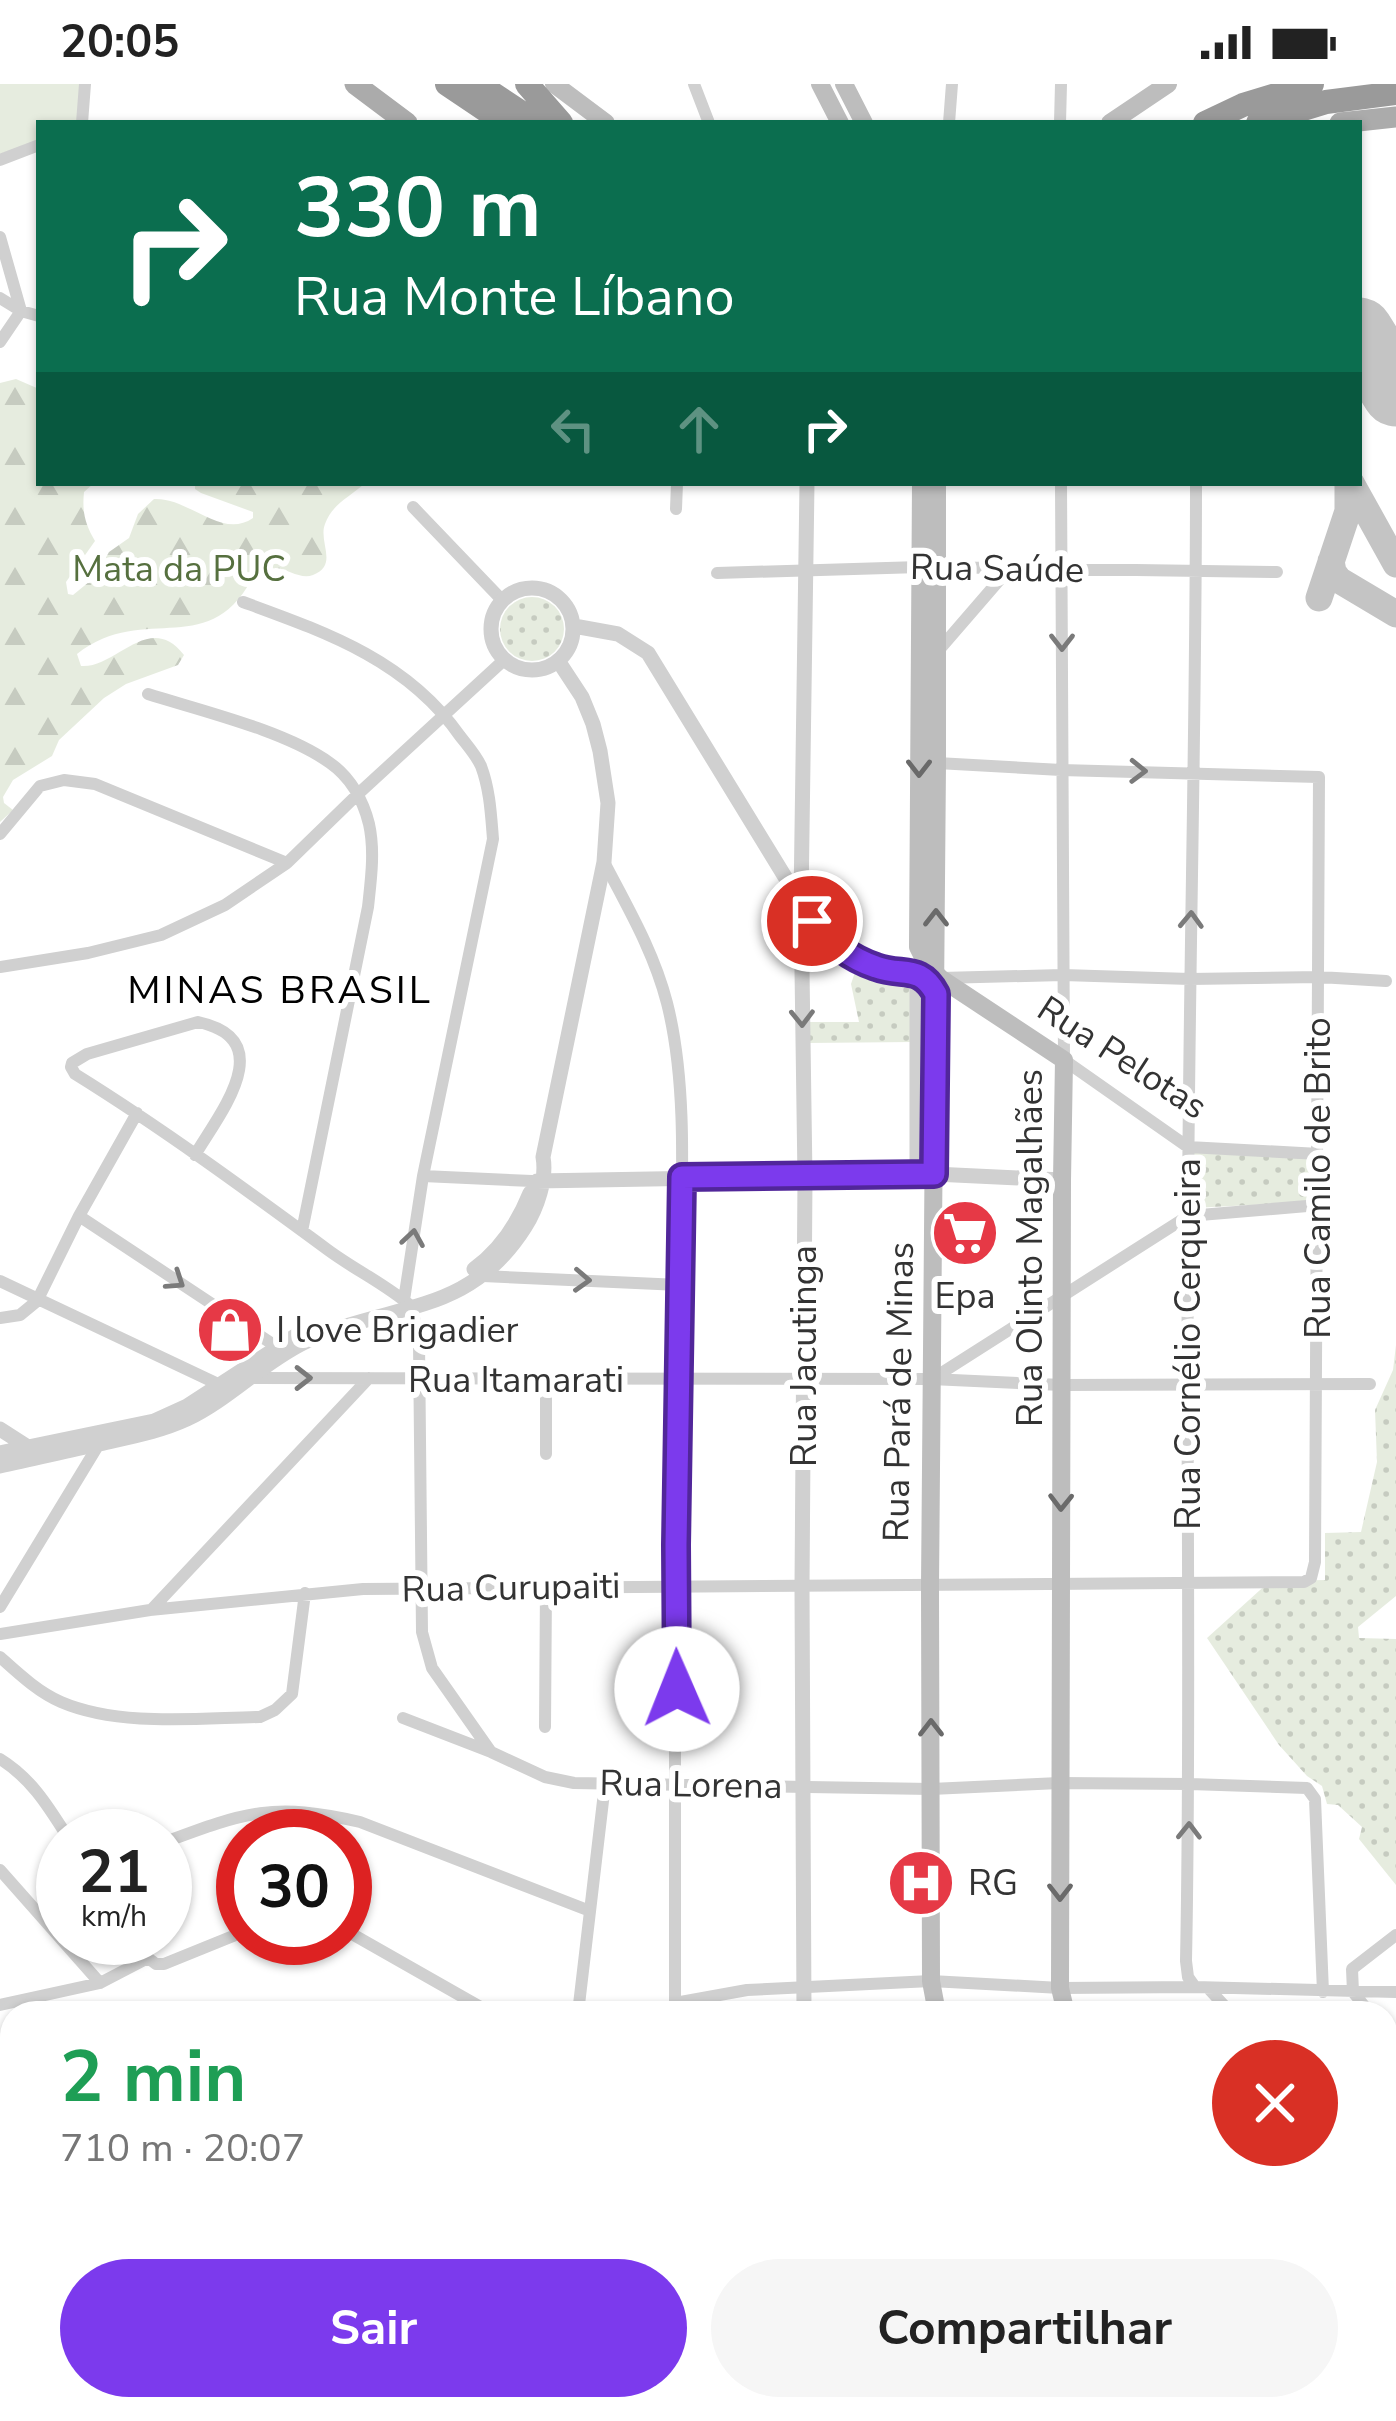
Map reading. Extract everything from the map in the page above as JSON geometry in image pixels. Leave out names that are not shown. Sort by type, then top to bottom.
[{"type":"highway","points":[[447,84],[501,120]]},
{"type":"highway","points":[[478,84],[532,120]]},
{"type":"highway","points":[[527,84],[558,120]]},
{"type":"highway","points":[[1211,120],[1312,84]]},
{"type":"highway","points":[[1268,120],[1326,102],[1396,93]]},
{"type":"main road","points":[[355,84],[403,120]]},
{"type":"main road","points":[[554,84],[602,120]]},
{"type":"main road","points":[[820,84],[838,120]]},
{"type":"main road","points":[[844,84],[862,120]]},
{"type":"main road","points":[[1114,120],[1168,84]]},
{"type":"main road","points":[[1362,121],[1396,117]]},
{"type":"main road","name":"Rua Pará de Minas","points":[[921,486],[937,652],[926,1174],[935,2001]]},
{"type":"main road","name":"Rua Pará de Minas","points":[[918,947],[928,567],[937,486]]},
{"type":"main road","name":"Rua Pelotas","points":[[918,947],[932,980],[1064,1060]]},
{"type":"main road","name":"Rua Olinto Magalhães","points":[[1063,2001],[1064,1060]]},
{"type":"street","points":[[82,120],[85,84]]},
{"type":"street","points":[[694,84],[708,120]]},
{"type":"street","points":[[949,120],[952,84]]},
{"type":"street","points":[[1060,120],[1061,84]]},
{"type":"street","points":[[0,160],[36,146]]},
{"type":"street","points":[[0,237],[21,310],[0,342]]},
{"type":"street","points":[[0,298],[36,315]]},
{"type":"street","points":[[676,509],[677,486]]},
{"type":"street","name":"Rua Jacutinga","points":[[804,2001],[801,901],[807,486]]},
{"type":"street","name":"Rua Olinto Magalhães","points":[[1061,486],[1064,1060]]},
{"type":"street","name":"Rua Cornélio Cerqueira","points":[[1196,486],[1187,1216],[1190,1784],[1186,1961],[1188,1977],[1201,1988]]},
{"type":"street","points":[[413,507],[502,600]]},
{"type":"street","name":"Rua Saúde","points":[[717,573],[928,567],[1277,572]]},
{"type":"street","points":[[937,652],[1008,569]]},
{"type":"street","points":[[531,587],[560,598],[574,626],[568,652],[559,662],[531,671],[504,660],[496,649],[491,623],[502,600],[531,587]]},
{"type":"street","name":"Rua Lorena","points":[[243,602],[332,634],[391,669],[446,715],[480,763],[489,796],[493,839],[423,1177],[408,1304],[419,1343],[422,1632],[432,1668],[491,1752],[544,1777],[574,1783],[932,1789],[1060,1783],[1303,1787],[1315,1799],[1323,1992]]},
{"type":"street","points":[[574,626],[618,634],[648,653],[812,921],[842,951],[875,967],[932,980],[1063,975],[1319,976],[1386,981]]},
{"type":"street","points":[[0,968],[161,935],[225,905],[287,863],[504,660]]},
{"type":"street","points":[[408,1304],[487,1260],[518,1219],[545,1169],[543,1157],[604,862],[608,803],[600,752],[582,698],[559,662]]},
{"type":"street","points":[[148,694],[297,744],[332,764],[358,794],[369,825],[373,856],[368,907],[302,1231]]},
{"type":"street","points":[[938,763],[1196,772]]},
{"type":"street","name":"Rua Camilo de Brito","points":[[1196,772],[1319,777],[1316,1562],[1311,1578]]},
{"type":"street","points":[[0,834],[40,786],[64,780],[94,784],[287,863]]},
{"type":"street","points":[[604,862],[654,958],[677,1063],[682,1177],[677,1689]]},
{"type":"street","name":"Rua Pará de Minas","points":[[926,1174],[932,980]]},
{"type":"street","points":[[195,1155],[239,1082],[241,1067],[234,1041],[216,1026],[198,1022],[87,1054],[72,1063],[75,1074],[408,1304]]},
{"type":"street","name":"Rua Pelotas","points":[[1064,1060],[1188,1147],[1319,1154]]},
{"type":"street","points":[[0,1318],[20,1315],[38,1301],[137,1113]]},
{"type":"street","points":[[423,1177],[537,1181],[926,1174],[1061,1180]]},
{"type":"street","points":[[98,1438],[157,1431],[187,1419],[211,1406],[280,1350],[408,1304],[460,1291],[508,1253],[531,1216],[537,1181]]},
{"type":"street","points":[[931,1379],[1187,1216],[1318,1205]]},
{"type":"street","points":[[79,1216],[280,1350]]},
{"type":"street","points":[[484,1276],[680,1285]]},
{"type":"street","points":[[0,1281],[220,1385]]},
{"type":"street","points":[[0,1466],[30,1453],[154,1421],[245,1374]]},
{"type":"street","name":"Rua Itamarati","points":[[245,1374],[419,1380],[1370,1384]]},
{"type":"street","points":[[150,1610],[369,1378]]},
{"type":"street","points":[[546,1381],[546,1454]]},
{"type":"street","points":[[0,1430],[30,1453]]},
{"type":"street","points":[[0,1607],[98,1438]]},
{"type":"street","points":[[0,1453],[30,1453]]},
{"type":"street","name":"Rua Curupaiti","points":[[0,1634],[150,1610],[305,1593],[546,1586],[1304,1582],[1311,1578]]},
{"type":"street","points":[[545,1727],[546,1586]]},
{"type":"street","points":[[0,1657],[28,1682],[62,1702],[119,1717],[260,1717],[292,1694],[305,1593]]},
{"type":"street","points":[[403,1718],[491,1752]]},
{"type":"street","points":[[675,1735],[675,2001]]},
{"type":"street","points":[[0,1759],[24,1777],[49,1809]]},
{"type":"street","points":[[579,2001],[604,1784]]},
{"type":"street","points":[[192,1831],[264,1810],[322,1813],[359,1822],[590,1911]]},
{"type":"street","points":[[3,1879],[100,1983]]},
{"type":"street","points":[[1360,2001],[1353,1992],[1352,1969],[1396,1935]]},
{"type":"street","points":[[372,1945],[469,2001]]},
{"type":"street","points":[[18,2001],[100,1983],[135,1965]]},
{"type":"street","points":[[703,2001],[747,1990],[932,1982],[1396,1993]]},
{"type":"street","points":[[1201,1988],[1217,2001]]},
{"type":"green space","points":[[0,84],[82,84],[79,120],[36,120],[36,142],[0,154]]},
{"type":"green space","name":"Mata da PUC","points":[[16,379],[36,388],[36,486],[91,486],[84,492],[83,506],[95,541],[66,582],[68,594],[95,577],[109,552],[129,538],[138,514],[154,499],[229,524],[253,518],[253,512],[201,493],[195,486],[361,486],[328,517],[321,571],[308,576],[276,568],[256,571],[238,599],[219,616],[198,624],[128,631],[77,654],[81,666],[94,665],[145,639],[158,638],[184,655],[178,665],[126,684],[104,698],[59,740],[52,756],[13,780],[3,797],[13,810],[0,822],[0,383]]},
{"type":"green space","points":[[532,597],[555,606],[564,629],[555,652],[532,661],[509,652],[500,629],[509,606]]},
{"type":"green space","points":[[856,969],[887,982],[915,982],[912,1042],[808,1043],[806,1022],[859,1022],[851,984]]},
{"type":"green space","points":[[1191,1151],[1314,1158],[1314,1202],[1192,1208]]},
{"type":"green space","points":[[1396,1345],[1396,1596],[1358,1627],[1359,1638],[1396,1639],[1396,1885],[1359,1839],[1362,1827],[1338,1805],[1327,1804],[1322,1786],[1279,1745],[1207,1638],[1270,1581],[1325,1580],[1325,1533],[1361,1532],[1377,1462],[1375,1410],[1393,1370]]},
{"type":"taxiway","points":[[1319,598],[1348,511],[1348,486]]},
{"type":"taxiway","points":[[1353,486],[1396,564]]},
{"type":"taxiway","points":[[1331,561],[1339,580],[1396,614]]},
{"type":"runway","points":[[1362,337],[1396,392]]},
{"type":"place","name":"Epa","points":[[965,1233]]},
{"type":"place","name":"I love Brigadier","points":[[230,1330]]},
{"type":"place","name":"RG","points":[[921,1883]]},
{"type":"district","name":"MINAS BRASIL","points":[[280,990]]},
{"type":"route","points":[[677,1689],[682,1177],[934,1174],[936,994],[917,974],[875,967],[842,951],[812,921]]}]
